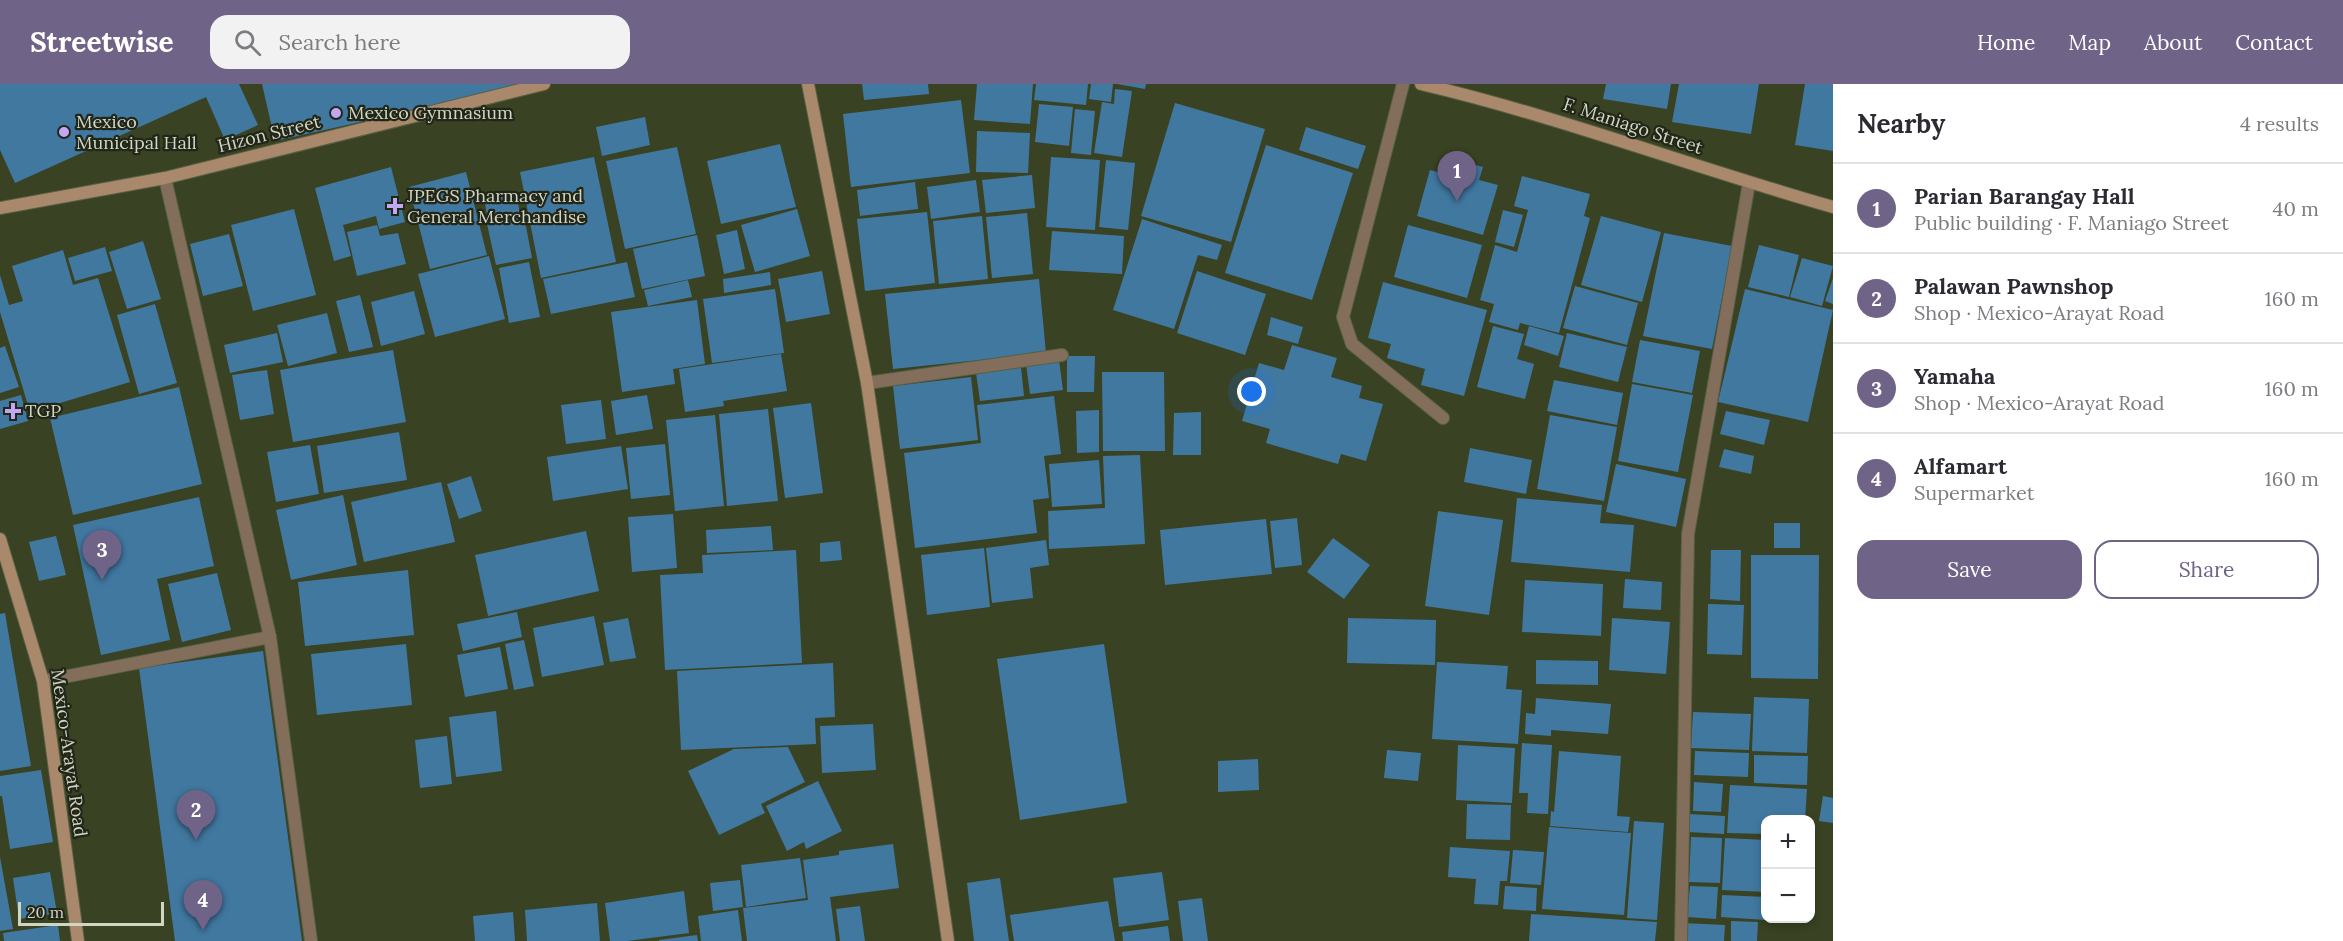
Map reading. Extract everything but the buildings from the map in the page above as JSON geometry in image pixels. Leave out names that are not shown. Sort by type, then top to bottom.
[{"type":"main road","name":"Hizon Street","points":[[0,208],[165,178],[544,84]]},
{"type":"main road","points":[[808,84],[867,382],[948,941]]},
{"type":"main road","name":"F. Maniago Street","points":[[1421,84],[1456,88],[1576,125],[1749,183],[1833,207]]},
{"type":"main road","name":"Mexico-Arayat Road","points":[[0,539],[43,681],[78,941]]},
{"type":"street","points":[[1403,84],[1343,316],[1352,344],[1443,418]]},
{"type":"street","points":[[165,178],[270,637],[311,941]]},
{"type":"street","points":[[1681,941],[1688,534],[1749,183]]},
{"type":"street","points":[[867,382],[1062,355]]},
{"type":"street","points":[[43,681],[270,637]]},
{"type":"place","name":"Mexico Gymnasium","points":[[336,113]]},
{"type":"place","name":"Mexico Municipal Hall","points":[[64,132]]},
{"type":"place","name":"Parian Barangay Hall","points":[[1457,201]]},
{"type":"place","name":"JPEGS Pharmacy and General Merchandise","points":[[395,206]]},
{"type":"place","name":"TGP","points":[[13,411]]},
{"type":"place","name":"Yamaha","points":[[102,580]]},
{"type":"place","name":"Palawan Pawnshop","points":[[196,840]]},
{"type":"place","name":"Alfamart","points":[[203,930]]}]
